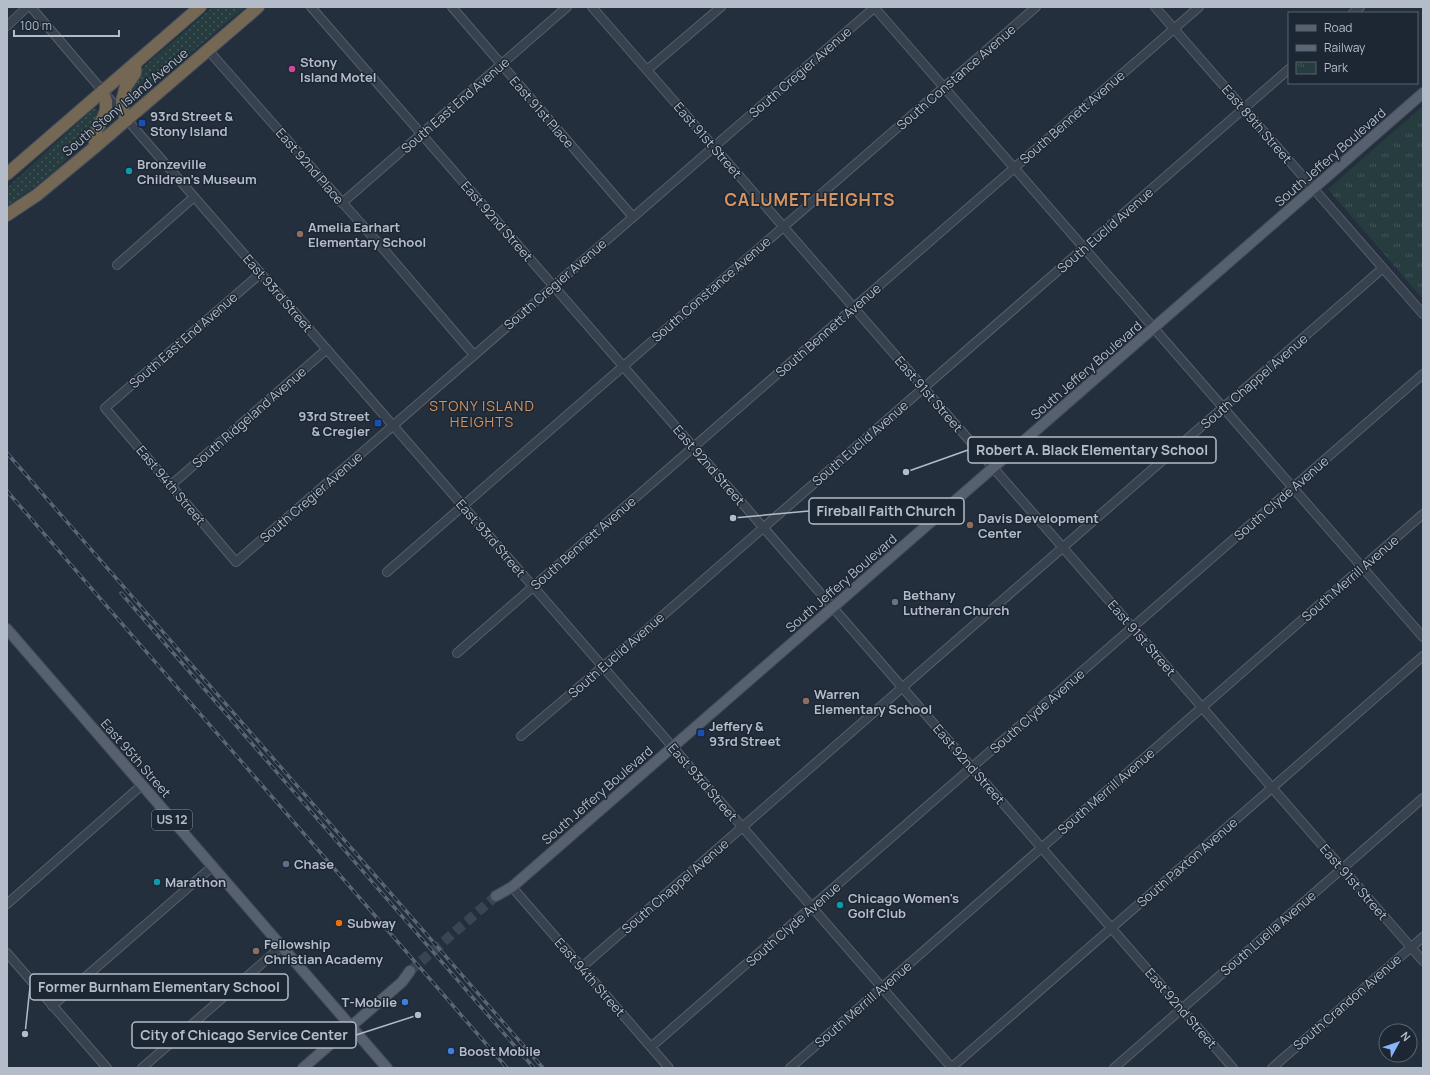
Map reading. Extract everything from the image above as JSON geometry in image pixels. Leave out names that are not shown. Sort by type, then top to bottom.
[{"type":"highway","name":"South Stony Island Avenue","points":[[7,174],[200,7]]},
{"type":"highway","name":"South Stony Island Avenue","points":[[7,215],[39,193],[95,147],[258,7]]},
{"type":"highway","points":[[127,120],[123,111],[122,101],[126,86],[135,73],[135,63]]},
{"type":"highway","points":[[95,147],[95,133],[102,121],[106,109],[106,101],[102,91]]},
{"type":"main road","name":"South Jeffery Boulevard","points":[[498,899],[1423,93]]},
{"type":"main road","name":"East 95th Street","points":[[7,629],[387,1068]]},
{"type":"main road","points":[[303,1068],[413,973]]},
{"type":"street","points":[[7,26],[28,7]]},
{"type":"street","name":"East 93rd Street","points":[[31,7],[127,120],[951,1068]]},
{"type":"street","name":"East 92nd Street","points":[[311,7],[1233,1068]]},
{"type":"street","name":"East 91st Place","points":[[452,7],[633,217]]},
{"type":"street","name":"South East End Avenue","points":[[342,203],[568,7]]},
{"type":"street","name":"East 91st Street","points":[[592,7],[1423,962]]},
{"type":"street","points":[[647,70],[720,7]]},
{"type":"street","points":[[874,7],[1423,637]]},
{"type":"street","name":"South Cregier Avenue","points":[[236,562],[874,7]]},
{"type":"street","name":"South Constance Avenue","points":[[387,572],[1036,7]]},
{"type":"street","name":"East 89th Street","points":[[1155,7],[1423,314]]},
{"type":"street","name":"South Bennett Avenue","points":[[457,653],[1199,7]]},
{"type":"street","name":"East 92nd Place","points":[[208,50],[474,355]]},
{"type":"street","name":"South Euclid Avenue","points":[[522,736],[1288,70]]},
{"type":"street","points":[[117,265],[194,197]]},
{"type":"street","name":"South Chappel Avenue","points":[[582,967],[1383,268]]},
{"type":"street","name":"South East End Avenue","points":[[105,408],[260,273]]},
{"type":"street","name":"South Ridgeland Avenue","points":[[171,485],[327,349]]},
{"type":"street","name":"South Clyde Avenue","points":[[651,1047],[1423,374]]},
{"type":"street","name":"East 94th Street","points":[[105,408],[236,562]]},
{"type":"street","name":"South Merrill Avenue","points":[[790,1068],[1423,514]]},
{"type":"street","name":"South Paxton Avenue","points":[[951,1068],[1423,656]]},
{"type":"street","points":[[7,904],[142,785]]},
{"type":"street","name":"South Luella Avenue","points":[[1114,1068],[1423,798]]},
{"type":"street","points":[[52,1006],[213,866]]},
{"type":"street","name":"East 94th Street","points":[[512,887],[669,1068]]},
{"type":"street","name":"South Crandon Avenue","points":[[1272,1068],[1423,937]]},
{"type":"street","points":[[142,1068],[282,946]]},
{"type":"street","points":[[7,953],[107,1068]]},
{"type":"green space","points":[[213,7],[245,7],[128,106],[125,102],[140,70]]},
{"type":"green space","points":[[1423,106],[1423,299],[1328,189]]},
{"type":"green space","points":[[95,107],[99,113],[88,137],[54,172],[7,207],[7,188]]},
{"type":"tunnel","points":[[410,971],[496,896]]},
{"type":"railway","points":[[7,453],[543,1068]]},
{"type":"railway","points":[[7,491],[507,1068]]},
{"type":"railway","points":[[121,593],[534,1068]]},
{"type":"place","name":"Stony Island Motel","points":[[292,69]]},
{"type":"place","name":"93rd Street & Stony Island","points":[[142,123]]},
{"type":"place","name":"Bronzeville Children's Museum","points":[[129,171]]},
{"type":"place","name":"Amelia Earhart Elementary School","points":[[300,234]]},
{"type":"place","name":"93rd Street & Cregier","points":[[378,423]]},
{"type":"place","name":"Robert A. Black Elementary School","points":[[906,472]]},
{"type":"place","name":"Fireball Faith Church","points":[[733,518]]},
{"type":"place","name":"Davis Development Center","points":[[970,525]]},
{"type":"place","name":"Bethany Lutheran Church","points":[[895,602]]},
{"type":"place","name":"Warren Elementary School","points":[[806,701]]},
{"type":"place","name":"Jeffery & 93rd Street","points":[[701,733]]},
{"type":"place","name":"Chase","points":[[286,864]]},
{"type":"place","name":"Marathon","points":[[157,882]]},
{"type":"place","name":"Chicago Women's Golf Club","points":[[840,905]]},
{"type":"place","name":"Subway","points":[[339,923]]},
{"type":"place","name":"Fellowship Christian Academy","points":[[256,951]]},
{"type":"place","name":"T-Mobile","points":[[405,1002]]},
{"type":"place","name":"City of Chicago Service Center","points":[[418,1015]]},
{"type":"place","name":"Former Burnham Elementary School","points":[[25,1034]]},
{"type":"place","name":"Boost Mobile","points":[[451,1051]]},
{"type":"district","name":"CALUMET HEIGHTS","points":[[810,200]]},
{"type":"district","name":"STONY ISLAND HEIGHTS","points":[[482,414]]}]
